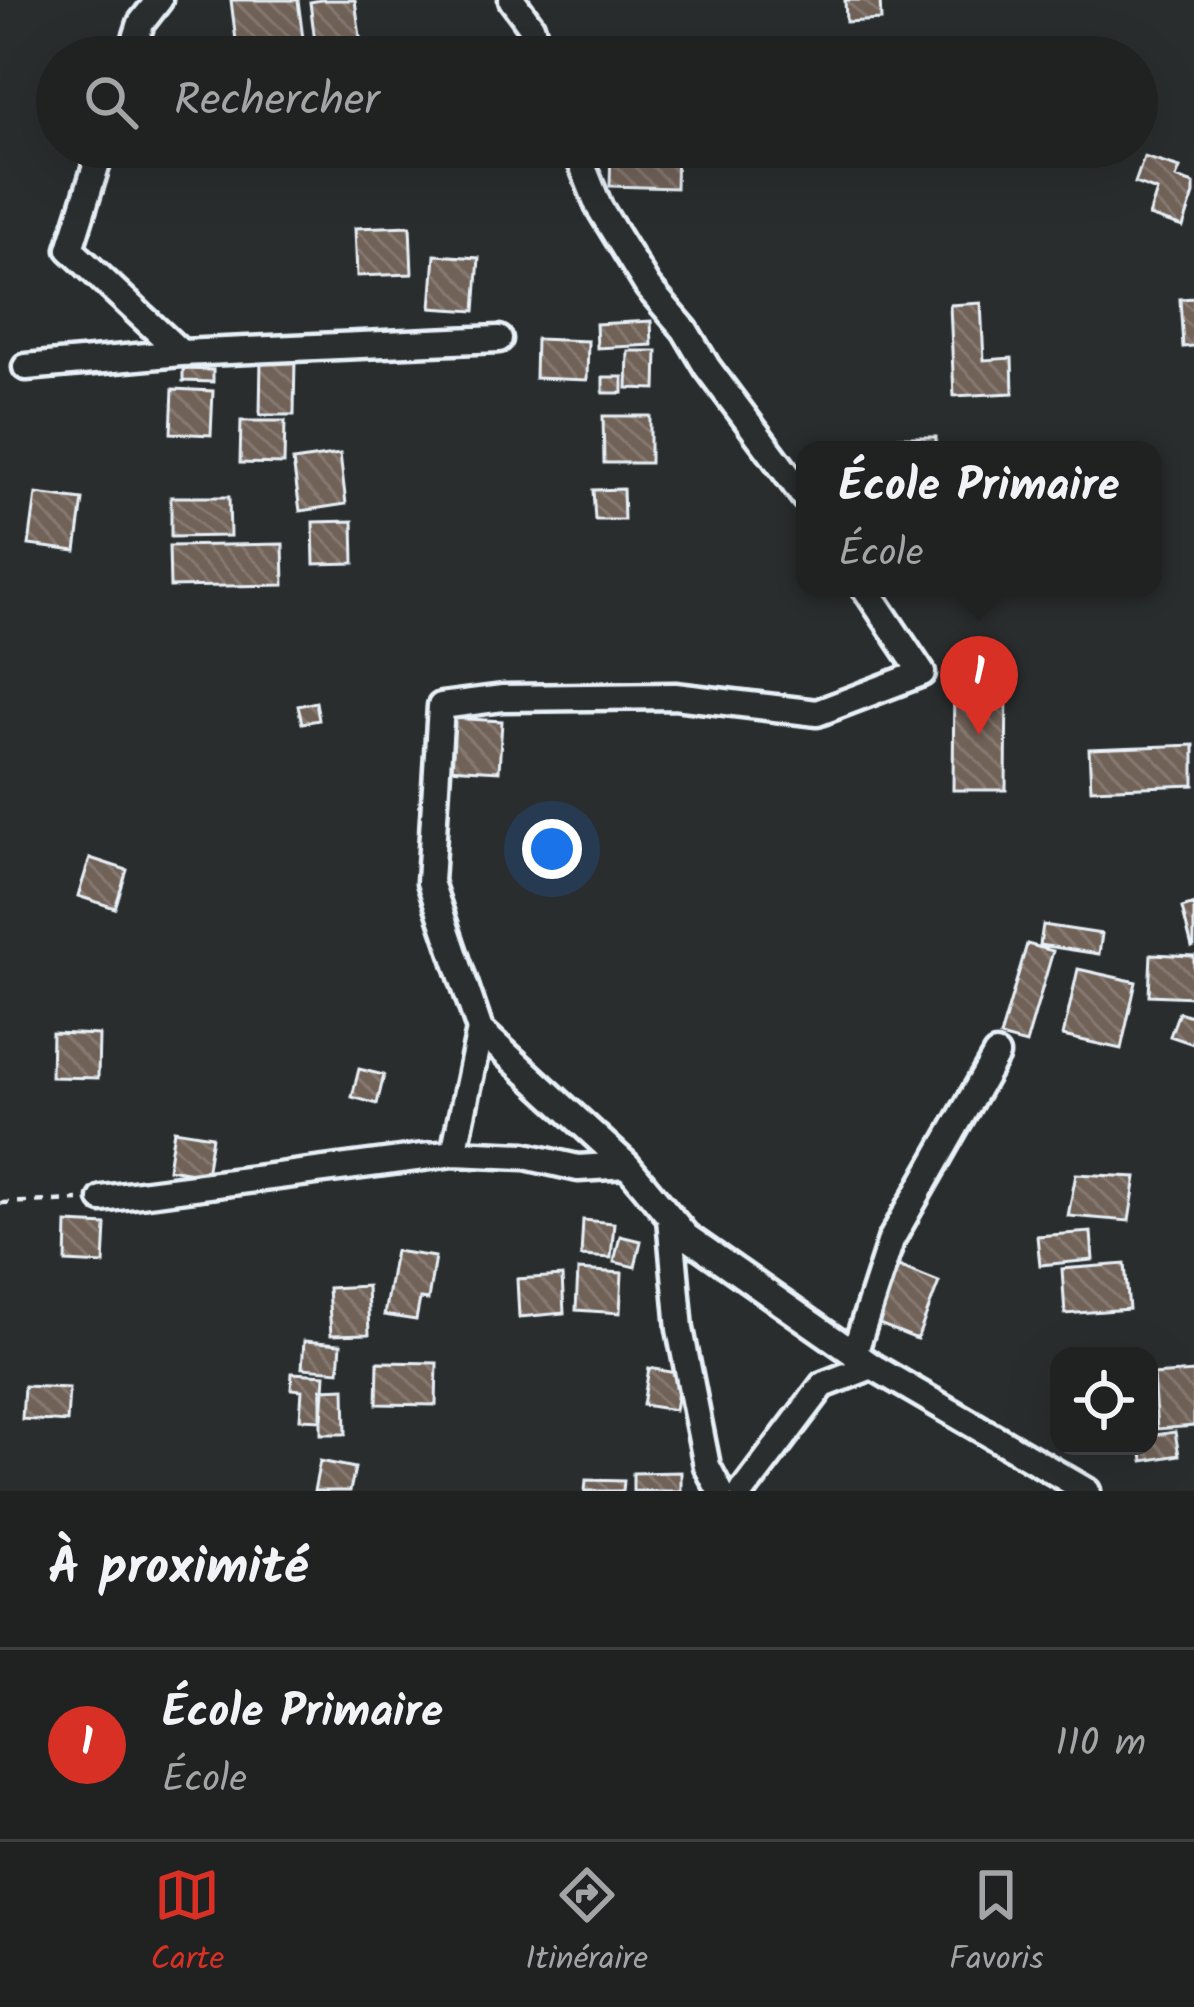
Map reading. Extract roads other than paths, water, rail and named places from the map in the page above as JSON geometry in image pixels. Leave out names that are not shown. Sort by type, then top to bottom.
[{"type":"street","points":[[136,36],[140,23],[159,0]]},
{"type":"street","points":[[512,0],[534,36]]},
{"type":"street","points":[[95,168],[70,249],[181,352]]},
{"type":"street","points":[[583,168],[599,207],[648,287],[796,486]]},
{"type":"street","points":[[26,367],[181,352],[499,339]]},
{"type":"street","points":[[871,597],[922,674],[817,713],[675,695],[503,698],[441,706],[430,882],[480,1030],[627,1165],[686,1236],[863,1360],[1087,1491]]},
{"type":"street","points":[[454,1153],[480,1030]]},
{"type":"street","points":[[743,1491],[823,1384],[863,1360],[891,1240],[996,1055]]},
{"type":"street","points":[[102,1199],[454,1153],[525,1156],[578,1168],[627,1165]]},
{"type":"street","points":[[669,1213],[680,1329],[707,1466],[720,1491]]},
{"type":"place","name":"École Primaire","points":[[979,735]]}]
